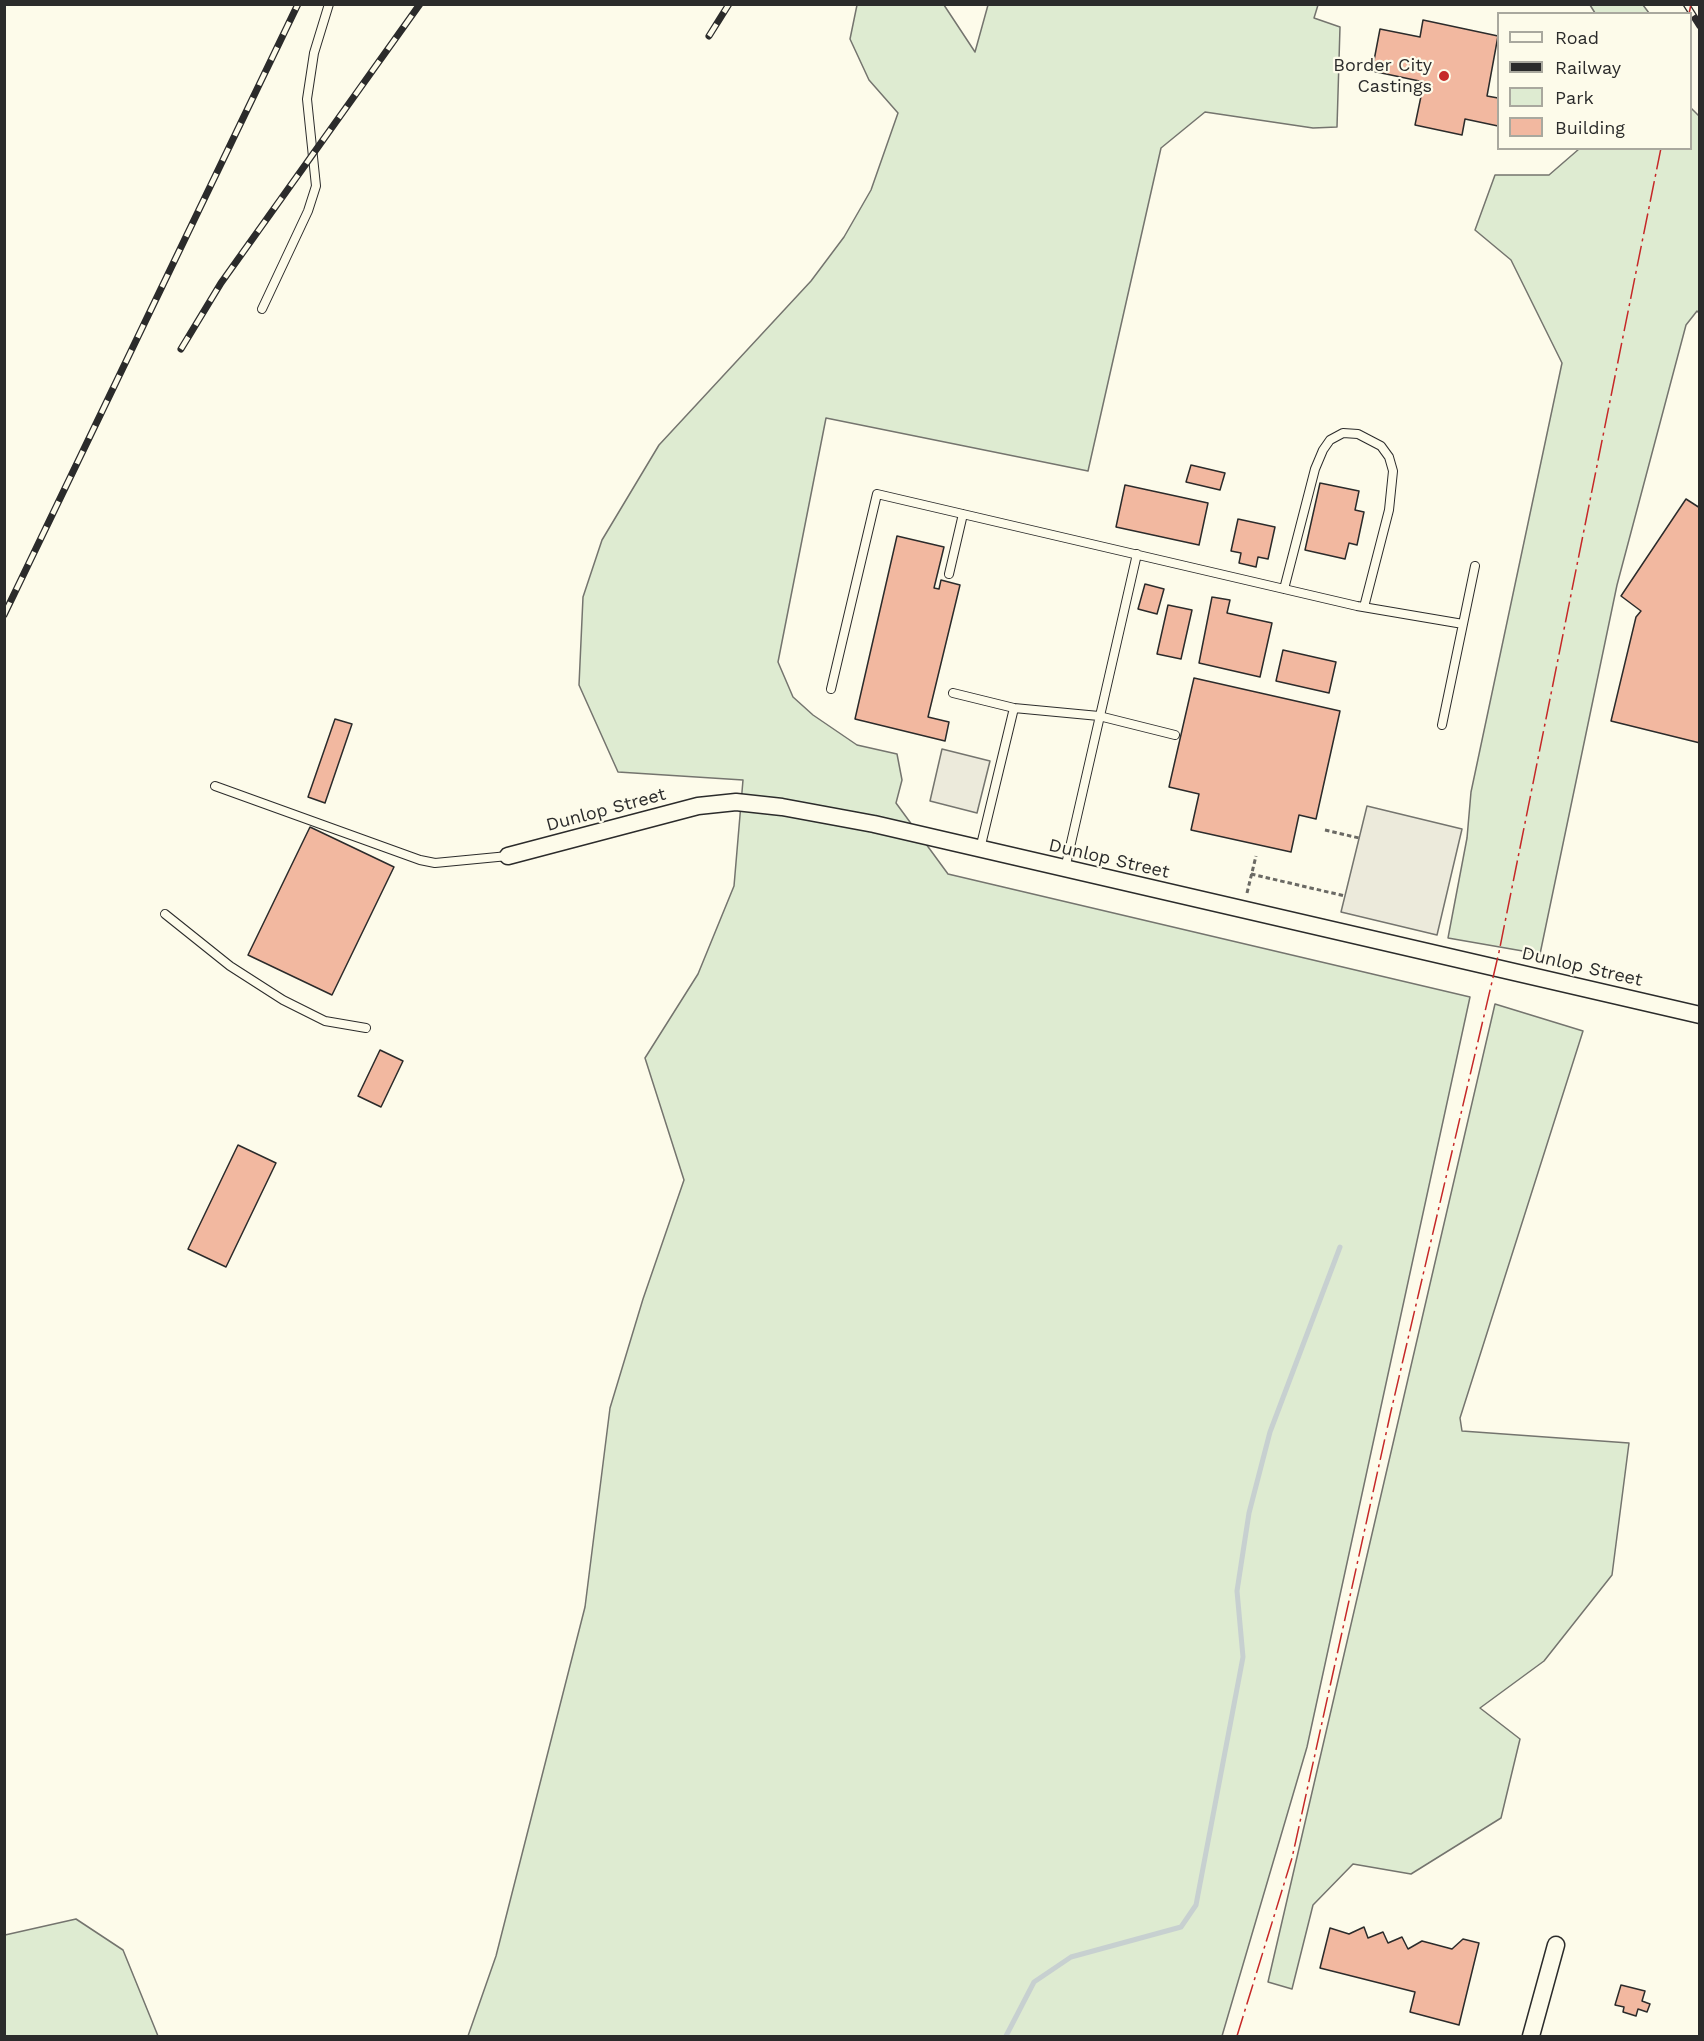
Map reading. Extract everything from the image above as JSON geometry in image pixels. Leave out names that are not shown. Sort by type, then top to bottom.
[{"type":"street","name":"Dunlop Street","points":[[508,856],[698,806],[736,802],[807,811],[1700,1015]]},
{"type":"street","points":[[1532,2037],[1556,1945]]},
{"type":"lane","points":[[262,309],[308,211],[316,186],[307,99],[314,53],[329,4]]},
{"type":"lane","points":[[1284,589],[1315,469],[1323,450],[1330,440],[1343,433],[1358,434],[1381,446],[1389,457],[1393,471],[1389,510],[1364,607]]},
{"type":"lane","points":[[831,688],[877,494],[1364,607],[1463,624]]},
{"type":"lane","points":[[949,574],[963,514]]},
{"type":"lane","points":[[1065,869],[1137,554]]},
{"type":"lane","points":[[1442,725],[1475,566]]},
{"type":"lane","points":[[953,693],[1014,708],[1100,716],[1175,735]]},
{"type":"lane","points":[[980,849],[1014,708]]},
{"type":"lane","points":[[214,786],[310,818],[371,844],[420,860],[435,863],[508,856]]},
{"type":"lane","points":[[165,914],[230,966],[273,994],[325,1021],[366,1028]]},
{"type":"path","points":[[1325,830],[1359,838]]},
{"type":"path","points":[[1243,909],[1256,856]]},
{"type":"path","points":[[1251,874],[1345,896]]},
{"type":"green space","points":[[857,5],[944,5],[975,52],[988,5],[1318,5],[1314,18],[1340,27],[1337,127],[1313,128],[1205,112],[1161,148],[1088,471],[826,418],[778,662],[793,697],[813,715],[857,745],[897,754],[902,780],[896,803],[948,874],[1470,997],[1307,1747],[1222,2036],[468,2036],[496,1956],[585,1607],[610,1408],[643,1299],[684,1180],[645,1058],[698,974],[734,886],[743,780],[618,772],[579,685],[583,597],[602,540],[659,445],[811,281],[844,237],[871,190],[898,113],[869,80],[850,39]]},
{"type":"green space","points":[[1590,5],[1643,5],[1648,12],[1594,12]]},
{"type":"green space","points":[[1692,109],[1700,117],[1699,313],[1697,311],[1686,325],[1617,585],[1540,954],[1448,938],[1467,838],[1471,792],[1562,363],[1511,260],[1475,230],[1495,175],[1549,175],[1578,150],[1692,150]]},
{"type":"green space","points":[[1495,1004],[1583,1031],[1460,1418],[1462,1431],[1629,1443],[1612,1575],[1544,1661],[1480,1708],[1520,1739],[1501,1818],[1411,1874],[1353,1864],[1313,1905],[1292,1989],[1268,1982]]},
{"type":"green space","points":[[76,1919],[123,1950],[158,2036],[5,2036],[5,1935]]},
{"type":"shaded area","points":[[942,749],[990,761],[977,813],[930,801]]},
{"type":"shaded area","points":[[1367,806],[1462,829],[1437,935],[1341,912]]},
{"type":"building","name":"Border City Castings","points":[[1423,20],[1497,36],[1487,96],[1497,98],[1497,126],[1465,119],[1462,135],[1415,125],[1424,82],[1372,71],[1380,29],[1420,37]]},
{"type":"building","points":[[1191,465],[1225,473],[1220,490],[1186,482]]},
{"type":"building","points":[[1320,483],[1359,491],[1355,510],[1364,512],[1357,545],[1349,543],[1345,559],[1305,550]]},
{"type":"building","points":[[1125,485],[1208,503],[1199,545],[1116,527]]},
{"type":"building","points":[[1686,499],[1700,508],[1700,743],[1611,721],[1636,617],[1641,611],[1621,596]]},
{"type":"building","points":[[1238,519],[1275,527],[1268,559],[1258,557],[1256,567],[1239,563],[1241,553],[1231,551]]},
{"type":"building","points":[[897,536],[944,547],[934,588],[939,589],[941,580],[960,585],[928,717],[949,722],[945,741],[855,719]]},
{"type":"building","points":[[1145,584],[1164,589],[1157,614],[1138,609]]},
{"type":"building","points":[[1212,597],[1230,600],[1227,613],[1272,623],[1260,677],[1199,663]]},
{"type":"building","points":[[1168,605],[1192,610],[1181,659],[1157,654]]},
{"type":"building","points":[[1283,650],[1336,662],[1329,693],[1276,681]]},
{"type":"building","points":[[1194,678],[1340,711],[1316,819],[1299,815],[1291,852],[1191,830],[1199,794],[1169,787]]},
{"type":"building","points":[[335,719],[352,724],[325,803],[308,797]]},
{"type":"building","points":[[310,827],[394,867],[332,995],[248,955]]},
{"type":"building","points":[[380,1050],[403,1061],[381,1107],[358,1096]]},
{"type":"building","points":[[238,1145],[276,1163],[226,1267],[188,1249]]},
{"type":"building","points":[[1364,1927],[1368,1938],[1383,1932],[1388,1943],[1402,1937],[1408,1949],[1422,1941],[1452,1949],[1463,1939],[1479,1943],[1459,2025],[1410,2012],[1415,1992],[1320,1968],[1330,1928],[1349,1934]]},
{"type":"building","points":[[1621,1985],[1645,1991],[1642,2001],[1650,2004],[1647,2012],[1638,2009],[1636,2016],[1623,2012],[1624,2007],[1615,2005]]},
{"type":"waterway","points":[[1006,2036],[1034,1982],[1071,1957],[1181,1927],[1196,1905],[1243,1657],[1237,1591],[1249,1513],[1270,1432],[1340,1247]]},
{"type":"railway","points":[[4,615],[298,4]]},
{"type":"railway","points":[[181,349],[221,283],[420,4]]},
{"type":"railway","points":[[709,36],[729,4]]},
{"type":"railway","points":[[1686,4],[1691,12]]},
{"type":"railway","points":[[1692,13],[1700,26]]},
{"type":"power","points":[[1689,12],[1691,4]]},
{"type":"power","points":[[1237,2036],[1292,1858],[1391,1411],[1499,952],[1661,150]]},
{"type":"place","name":"Border City Castings","points":[[1444,76]]}]
